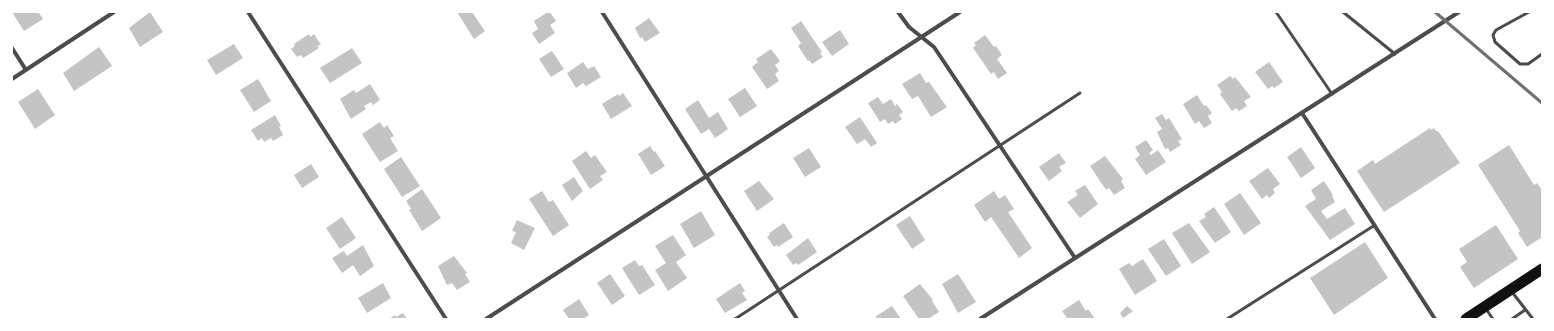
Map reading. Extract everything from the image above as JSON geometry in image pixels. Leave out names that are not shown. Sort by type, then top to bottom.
[{"type":"highway","points":[[1466,319],[1542,269]]},
{"type":"street","points":[[12,79],[114,12]]},
{"type":"street","points":[[248,12],[446,319]]},
{"type":"street","points":[[602,12],[797,319]]},
{"type":"street","points":[[898,12],[909,27],[934,47],[1075,258]]},
{"type":"street","points":[[486,319],[960,12]]},
{"type":"street","points":[[980,319],[1459,12]]},
{"type":"street","points":[[12,48],[26,70]]},
{"type":"street","points":[[1302,113],[1435,319]]},
{"type":"lane","points":[[1276,12],[1332,94]]},
{"type":"lane","points":[[1343,12],[1395,54]]},
{"type":"lane","points":[[1529,12],[1496,30],[1493,35],[1495,42],[1520,64],[1528,64],[1542,54]]},
{"type":"lane","points":[[735,319],[1080,93]]},
{"type":"lane","points":[[1227,319],[1374,225]]},
{"type":"lane","points":[[1511,290],[1533,319]]},
{"type":"lane","points":[[1485,307],[1493,319]]},
{"type":"lane","points":[[1512,319],[1525,310]]},
{"type":"building","points":[[12,12],[41,12],[39,13],[43,19],[24,31]]},
{"type":"building","points":[[150,12],[163,32],[140,47],[129,28]]},
{"type":"building","points":[[457,12],[472,12],[485,31],[474,39]]},
{"type":"building","points":[[550,12],[556,21],[550,25],[555,33],[539,44],[532,33],[538,29],[534,21]]},
{"type":"building","points":[[649,18],[660,33],[645,42],[642,37],[640,38],[635,28]]},
{"type":"building","points":[[801,21],[822,52],[820,53],[823,57],[812,64],[809,60],[808,61],[798,46],[801,43],[791,28]]},
{"type":"building","points":[[840,30],[849,44],[832,56],[822,42]]},
{"type":"building","points":[[309,34],[310,37],[314,34],[321,45],[317,46],[319,48],[303,58],[301,55],[297,57],[291,49],[295,46],[294,44]]},
{"type":"building","points":[[985,35],[994,47],[996,46],[1002,55],[997,59],[1007,73],[998,79],[994,72],[991,74],[973,48],[976,45],[974,43]]},
{"type":"building","points":[[234,44],[243,58],[216,75],[207,60]]},
{"type":"building","points":[[99,47],[112,66],[74,91],[63,73]]},
{"type":"building","points":[[352,48],[362,63],[330,83],[320,68]]},
{"type":"building","points":[[771,49],[780,61],[775,65],[779,71],[775,74],[779,81],[767,89],[752,67],[758,62],[756,59]]},
{"type":"building","points":[[552,51],[564,69],[551,77],[539,59]]},
{"type":"building","points":[[583,62],[588,69],[594,66],[601,77],[586,86],[583,83],[576,88],[567,73]]},
{"type":"building","points":[[1269,62],[1283,82],[1274,88],[1272,86],[1268,89],[1255,72]]},
{"type":"building","points":[[920,73],[926,83],[929,82],[947,107],[931,117],[918,96],[912,99],[902,84]]},
{"type":"building","points":[[1230,76],[1233,79],[1235,77],[1251,97],[1244,101],[1247,106],[1239,111],[1236,108],[1232,111],[1220,94],[1222,92],[1217,85]]},
{"type":"building","points":[[258,79],[271,101],[254,112],[240,90]]},
{"type":"building","points":[[370,84],[380,100],[373,105],[371,102],[364,106],[366,109],[351,119],[340,99],[354,90],[356,93]]},
{"type":"building","points":[[745,88],[757,106],[740,117],[728,99]]},
{"type":"building","points":[[38,89],[55,115],[35,129],[18,102]]},
{"type":"building","points":[[623,93],[632,106],[611,119],[602,104],[618,94],[619,96]]},
{"type":"building","points":[[1197,95],[1204,106],[1206,105],[1212,113],[1208,116],[1212,123],[1204,128],[1199,121],[1195,124],[1183,104]]},
{"type":"building","points":[[878,97],[883,104],[891,99],[895,106],[897,104],[903,112],[899,115],[902,119],[895,124],[893,121],[888,124],[885,119],[880,122],[868,103]]},
{"type":"building","points":[[698,100],[709,118],[718,112],[728,129],[715,138],[709,129],[701,134],[685,109]]},
{"type":"building","points":[[1162,114],[1166,120],[1169,118],[1182,139],[1178,141],[1181,145],[1170,152],[1168,148],[1165,149],[1157,132],[1162,129],[1155,118]]},
{"type":"building","points":[[275,115],[281,126],[279,127],[283,135],[273,141],[271,138],[264,142],[262,138],[258,141],[251,130]]},
{"type":"building","points":[[860,117],[877,143],[871,147],[865,139],[857,144],[845,127]]},
{"type":"building","points":[[380,122],[384,128],[387,125],[394,136],[390,138],[398,151],[380,162],[362,134]]},
{"type":"building","points":[[1430,128],[1431,130],[1434,128],[1437,132],[1438,131],[1460,163],[1384,212],[1357,171],[1373,160],[1375,164]]},
{"type":"building","points":[[1146,140],[1153,150],[1149,153],[1151,155],[1158,150],[1166,162],[1146,175],[1135,159],[1140,155],[1135,147]]},
{"type":"building","points":[[1509,145],[1534,185],[1537,183],[1542,190],[1542,237],[1527,247],[1518,233],[1520,231],[1478,165]]},
{"type":"building","points":[[650,146],[665,166],[651,175],[638,154]]},
{"type":"building","points":[[1301,147],[1315,168],[1301,178],[1287,157]]},
{"type":"building","points":[[809,148],[821,167],[805,177],[793,158]]},
{"type":"building","points":[[586,151],[591,158],[595,155],[607,172],[600,176],[603,180],[590,189],[572,161]]},
{"type":"building","points":[[1059,153],[1066,163],[1059,167],[1062,171],[1049,181],[1039,167]]},
{"type":"building","points":[[1105,156],[1123,179],[1121,181],[1125,188],[1114,195],[1109,188],[1106,190],[1090,166]]},
{"type":"building","points":[[401,157],[420,186],[402,197],[384,169]]},
{"type":"building","points":[[311,164],[319,177],[302,188],[294,175]]},
{"type":"building","points":[[1268,168],[1280,184],[1273,189],[1275,193],[1269,198],[1267,195],[1262,199],[1249,181]]},
{"type":"building","points":[[574,177],[583,191],[572,201],[562,185]]},
{"type":"building","points":[[759,181],[774,199],[757,211],[744,191]]},
{"type":"building","points":[[1324,181],[1333,195],[1332,196],[1335,202],[1321,211],[1327,219],[1345,208],[1355,224],[1330,240],[1305,206],[1316,199],[1311,190]]},
{"type":"building","points":[[1085,185],[1098,204],[1080,218],[1067,202],[1078,195],[1075,191]]},
{"type":"building","points":[[422,189],[441,218],[422,231],[409,210],[411,209],[406,201]]},
{"type":"building","points":[[542,191],[549,202],[553,200],[569,225],[553,236],[529,199]]},
{"type":"building","points":[[994,191],[999,199],[1005,195],[1014,209],[1008,212],[1032,248],[1019,258],[991,217],[985,222],[974,205]]},
{"type":"building","points":[[1240,193],[1261,223],[1244,235],[1224,204]]},
{"type":"building","points":[[1214,207],[1231,232],[1215,243],[1199,221],[1206,217],[1204,214]]},
{"type":"building","points":[[701,211],[715,235],[694,248],[680,224]]},
{"type":"building","points":[[910,216],[925,240],[912,249],[896,225]]},
{"type":"building","points":[[342,217],[356,238],[340,249],[326,228]]},
{"type":"building","points":[[517,220],[535,228],[524,250],[511,243],[516,232],[512,231]]},
{"type":"building","points":[[784,223],[793,237],[778,247],[777,245],[774,247],[767,237],[770,235],[769,233]]},
{"type":"building","points":[[1189,223],[1210,252],[1192,264],[1172,233]]},
{"type":"building","points":[[1496,225],[1518,259],[1474,288],[1460,267],[1467,262],[1459,249]]},
{"type":"building","points":[[673,235],[686,255],[676,262],[687,278],[668,291],[655,270],[666,263],[655,246]]},
{"type":"building","points":[[808,238],[817,252],[798,265],[796,263],[793,265],[786,255]]},
{"type":"building","points":[[1164,239],[1181,266],[1166,276],[1148,249]]},
{"type":"building","points":[[1365,242],[1388,278],[1334,315],[1310,278]]},
{"type":"building","points":[[363,245],[374,266],[360,276],[353,265],[342,273],[332,258],[344,251],[347,256]]},
{"type":"building","points":[[454,256],[467,273],[465,274],[470,282],[457,290],[452,283],[447,285],[438,266]]},
{"type":"building","points":[[1143,259],[1157,281],[1135,295],[1119,269],[1129,263],[1132,266]]},
{"type":"building","points":[[635,260],[639,266],[642,265],[655,285],[639,295],[622,268]]},
{"type":"building","points":[[610,274],[625,296],[612,305],[597,283]]},
{"type":"building","points":[[958,274],[976,302],[958,313],[942,284]]},
{"type":"building","points":[[383,283],[391,298],[367,313],[358,298]]},
{"type":"building","points":[[740,283],[745,291],[742,293],[747,300],[725,313],[716,299]]},
{"type":"building","points":[[920,284],[933,300],[932,301],[939,312],[928,319],[919,319],[903,296]]},
{"type":"building","points":[[579,299],[589,315],[583,319],[569,319],[563,310]]},
{"type":"building","points":[[1079,300],[1086,311],[1088,309],[1095,319],[1068,319],[1062,311]]},
{"type":"building","points":[[892,306],[901,319],[877,319],[876,316]]},
{"type":"building","points":[[1127,306],[1133,311],[1123,318],[1120,313]]},
{"type":"building","points":[[403,313],[407,319],[389,319],[395,315],[396,317]]},
{"type":"railway","points":[[1435,12],[1542,103]]}]
